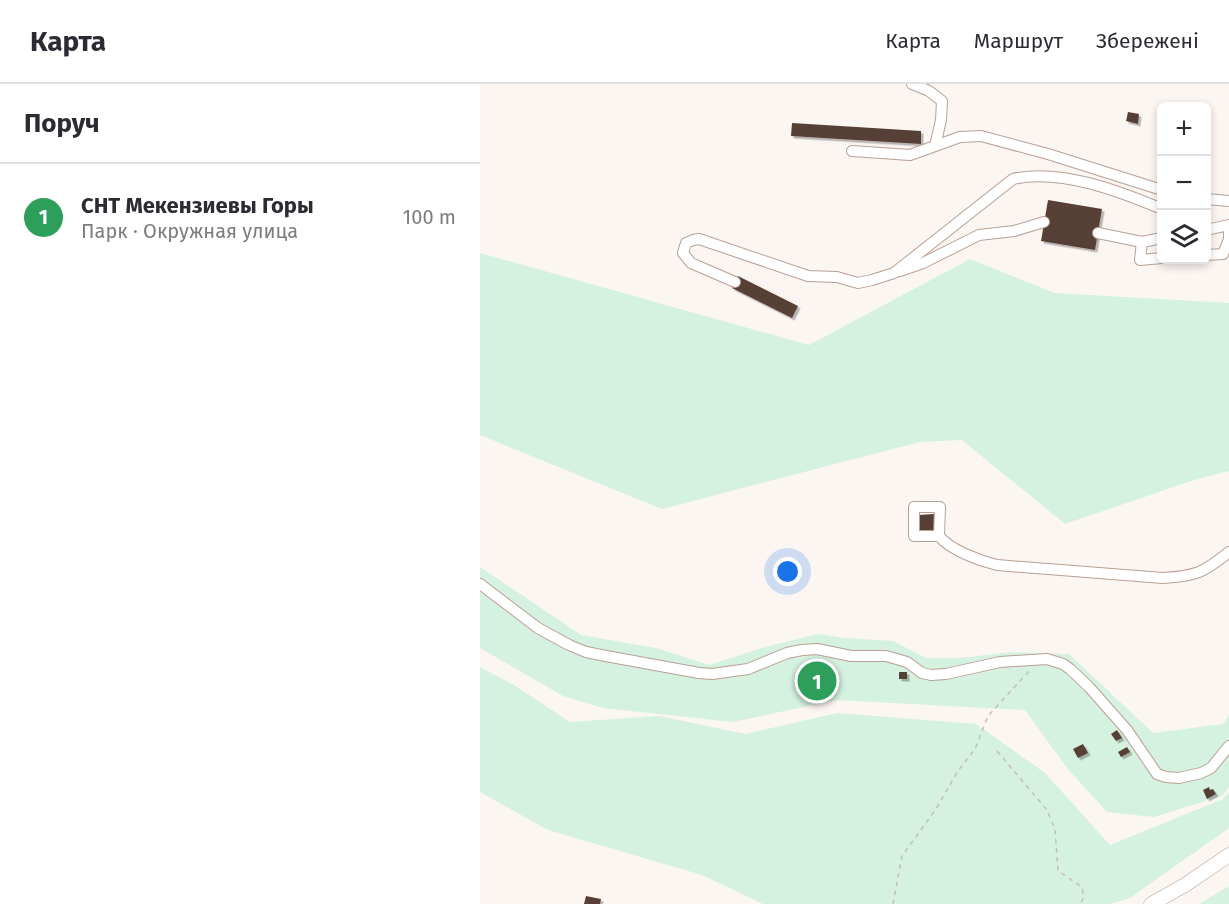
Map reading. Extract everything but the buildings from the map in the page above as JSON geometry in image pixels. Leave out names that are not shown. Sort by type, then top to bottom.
[{"type":"main road","points":[[1151,904],[1185,885],[1229,855]]},
{"type":"street","points":[[912,84],[929,91],[942,101],[941,120],[935,146]]},
{"type":"street","points":[[852,151],[910,155],[960,137],[981,136],[1048,154],[1157,189]]},
{"type":"street","points":[[894,273],[1012,179],[1029,175],[1092,184],[1129,195],[1157,208]]},
{"type":"street","points":[[1211,199],[1229,201]]},
{"type":"street","points":[[735,282],[691,263],[683,254],[686,243],[699,240],[808,276],[837,277],[858,283],[924,263],[979,235],[1014,231],[1044,222]]},
{"type":"street","points":[[1211,228],[1229,225],[1229,239],[1222,254],[1211,255]]},
{"type":"street","points":[[1098,232],[1142,242],[1157,239]]},
{"type":"street","points":[[1142,242],[1140,260],[1157,258]]},
{"type":"street","points":[[939,536],[944,542],[984,562],[998,565],[1163,578],[1188,577],[1209,568],[1229,552]]},
{"type":"street","points":[[480,584],[538,628],[569,645],[596,654],[699,674],[748,669],[787,653],[817,649],[851,656],[886,656],[907,662],[921,673],[930,675],[946,674],[1000,662],[1053,661],[1070,669],[1127,730],[1157,774],[1179,778],[1201,772],[1211,768],[1229,746]]},
{"type":"path","points":[[893,904],[902,856],[975,749],[988,716],[1039,660]]},
{"type":"path","points":[[997,751],[1047,810],[1055,829],[1058,872],[1082,887],[1084,895],[1079,904]]},
{"type":"green space","points":[[480,253],[809,345],[970,259],[1055,293],[1229,303],[1229,471],[1197,479],[1065,524],[962,440],[920,442],[662,509],[480,435]]},
{"type":"green space","points":[[480,567],[581,635],[656,648],[709,665],[765,647],[817,634],[893,641],[926,658],[959,658],[1012,652],[1069,654],[1153,733],[1223,724],[1229,715],[1229,787],[1222,796],[1154,817],[1107,812],[1067,768],[1025,710],[837,700],[733,722],[603,708],[563,696],[480,648]]},
{"type":"green space","points":[[480,667],[514,685],[570,722],[659,716],[746,734],[837,713],[976,724],[1045,773],[1110,845],[1223,799],[1229,792],[1229,828],[1130,898],[1110,904],[763,904],[702,875],[548,830],[480,792]]},
{"type":"green space","points":[[1229,886],[1229,904],[1199,904]]},
{"type":"place","name":"СНТ Мекензиевы Горы","points":[[817,681]]}]
